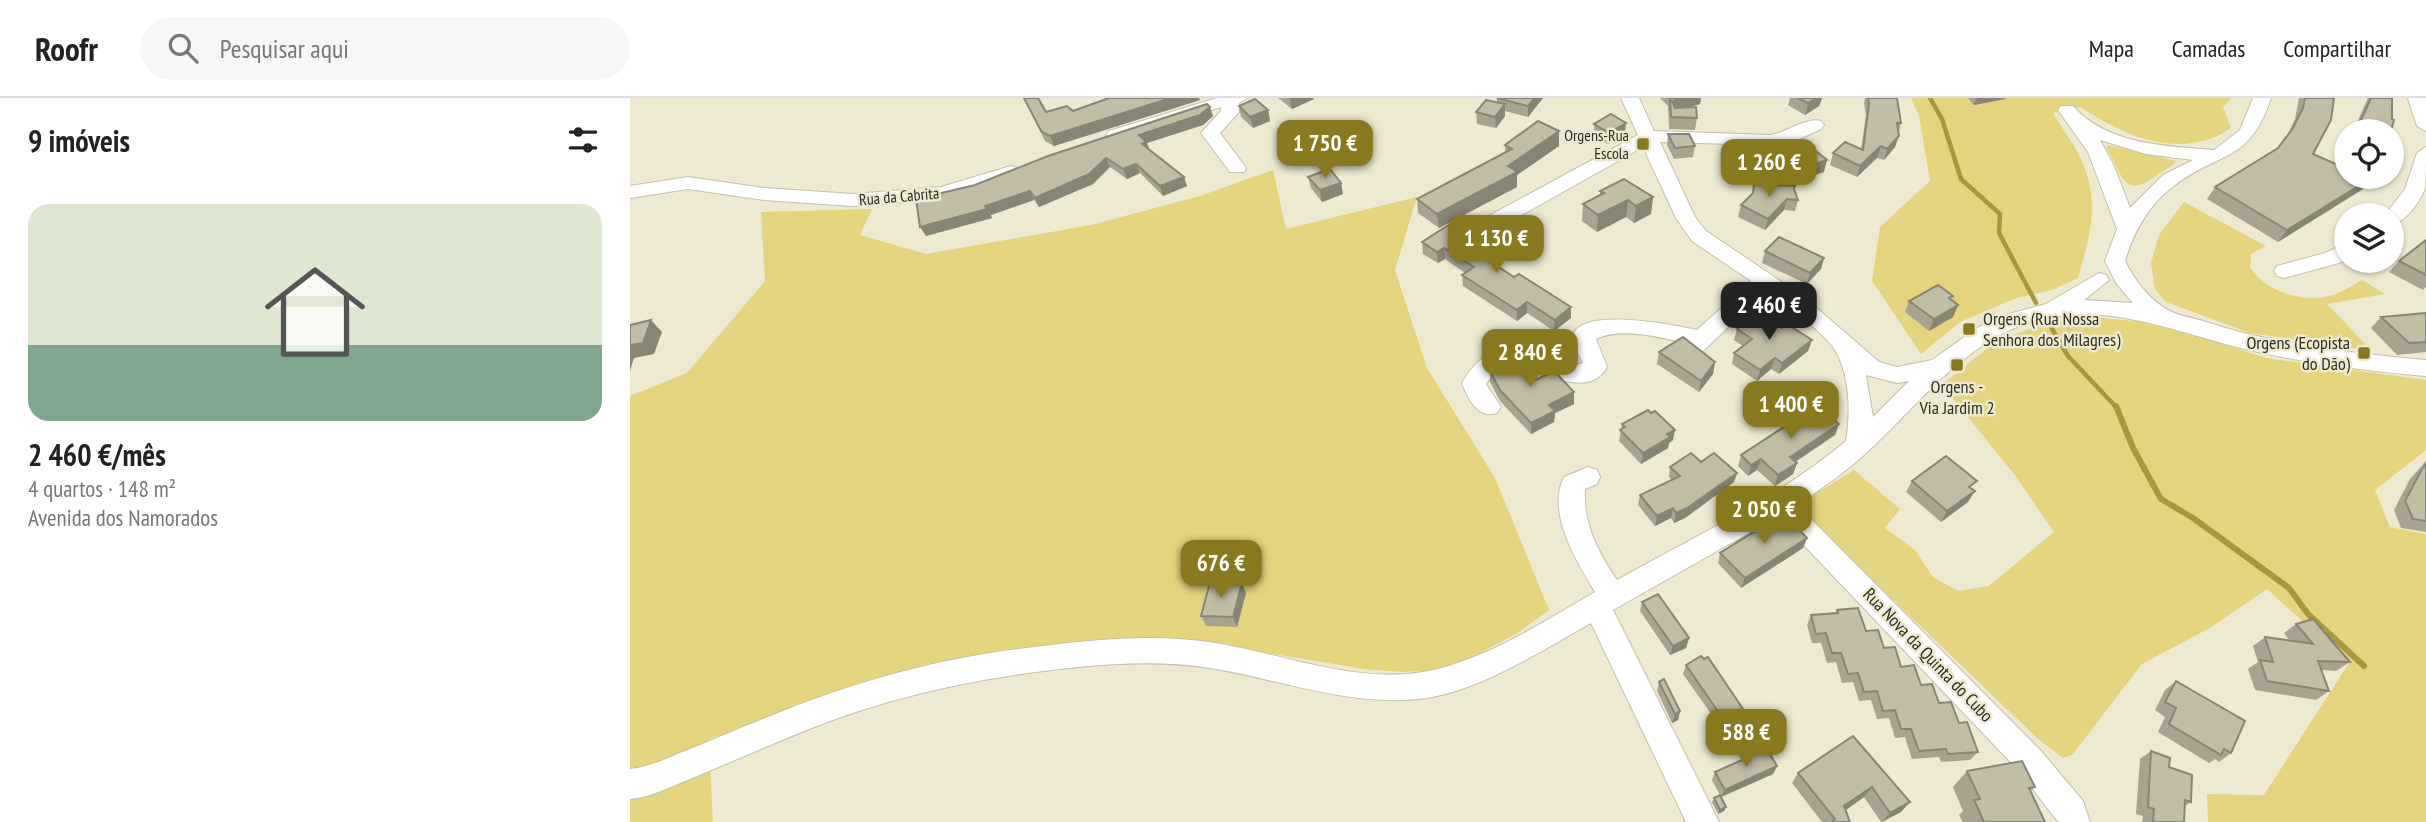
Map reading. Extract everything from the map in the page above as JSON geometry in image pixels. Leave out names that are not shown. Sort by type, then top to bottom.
[{"type":"street","points":[[1630,98],[1686,218],[1699,236],[1796,302],[1844,347],[1881,373],[1892,386],[1901,404]]},
{"type":"street","points":[[2111,309],[2127,229],[2158,189],[2179,173],[2237,143],[2247,133],[2262,98]]},
{"type":"street","points":[[2417,98],[2426,126]]},
{"type":"street","points":[[1094,142],[1186,111],[1234,99]]},
{"type":"street","points":[[1234,99],[1226,118],[1210,133],[1237,168]]},
{"type":"street","points":[[2067,110],[2082,126],[2103,157],[2127,229]]},
{"type":"street","points":[[1470,235],[1649,136],[1771,140],[1789,138],[1815,124]]},
{"type":"street","points":[[2082,126],[2119,142],[2145,148],[2180,154],[2218,155]]},
{"type":"street","points":[[2404,204],[2416,190],[2426,153]]},
{"type":"street","name":"Rua da Cabrita","points":[[630,191],[688,183],[764,194],[853,201],[942,194],[1030,165]]},
{"type":"street","points":[[2284,271],[2334,257]]},
{"type":"street","points":[[2052,310],[2118,269]]},
{"type":"street","points":[[2118,269],[2132,293],[2163,316]]},
{"type":"street","points":[[1489,407],[1476,392],[1474,383],[1483,368],[1504,360],[1565,372],[1590,372],[1596,367],[1591,352],[1584,344],[1585,335],[1593,330],[1632,328],[1667,331],[1698,342],[1765,280]]},
{"type":"street","points":[[2099,280],[2102,295],[2111,309]]},
{"type":"street","points":[[630,784],[662,775],[794,721],[867,695],[927,678],[993,664],[1101,654],[1161,652],[1206,655],[1383,686],[1428,686],[1467,673],[1605,601],[1779,503],[1828,470],[1858,445],[1959,348],[1987,331],[2016,319],[2052,310],[2111,309],[2163,316],[2231,338],[2278,348],[2426,368]]},
{"type":"street","points":[[1844,347],[1856,373],[1863,413],[1858,445]]},
{"type":"street","points":[[1881,373],[1910,375],[1936,368]]},
{"type":"street","points":[[1856,373],[1879,395],[1901,404]]},
{"type":"street","points":[[1588,477],[1573,484],[1572,515],[1605,601],[1703,822]]},
{"type":"street","name":"Rua Nova da Quinta do Cubo","points":[[1779,503],[2030,761],[2073,817]]},
{"type":"shaded area","points":[[1911,98],[2232,98],[2223,107],[2231,128],[2213,138],[2174,144],[2135,136],[2081,107],[2053,113],[2079,155],[2090,187],[2092,216],[2078,278],[2052,290],[2016,298],[1960,322],[1921,354],[1872,281],[1880,227],[1930,181],[1919,116]]},
{"type":"shaded area","points":[[2108,145],[2176,161],[2143,184],[2135,186],[2124,180],[2106,148]]},
{"type":"shaded area","points":[[1273,170],[1286,229],[1417,197],[1395,270],[1427,368],[1495,478],[1549,610],[1516,634],[1472,657],[1439,670],[1402,672],[1364,669],[1248,650],[1146,643],[828,699],[709,739],[713,822],[630,822],[630,396],[687,373],[765,281],[761,212],[872,209],[860,235],[926,254],[1091,225],[1200,196]]},
{"type":"shaded area","points":[[2184,202],[2266,246],[2251,254],[2250,267],[2257,276],[2275,289],[2298,297],[2322,297],[2333,295],[2362,280],[2385,294],[2327,304],[2372,351],[2250,333],[2166,302],[2155,289],[2151,263],[2159,235]]},
{"type":"shaded area","points":[[2093,317],[2144,322],[2266,358],[2426,380],[2426,450],[2375,490],[2390,527],[2426,534],[2426,822],[2208,822],[2207,794],[2264,795],[2349,663],[2267,589],[2208,629],[2142,664],[2072,755],[2063,758],[2037,738],[1795,506],[1854,470],[1900,509],[1885,528],[1915,550],[1933,577],[1958,591],[1989,586],[2054,532],[2014,474],[1942,385],[1995,342],[2045,323]]},
{"type":"building","points":[[1024,98],[1038,98],[1046,112],[1067,106],[1073,111],[1109,98],[1171,98],[1050,136],[1041,131]]},
{"type":"building","points":[[1497,98],[1534,98],[1528,106]]},
{"type":"building","points":[[1670,98],[1683,98],[1672,101],[1675,108],[1696,107],[1697,118],[1671,117]]},
{"type":"building","points":[[1798,98],[1817,98],[1808,103]]},
{"type":"building","points":[[1868,98],[1897,98],[1901,123],[1897,123],[1899,136],[1887,149],[1881,146],[1860,166],[1833,153],[1845,142],[1863,150]]},
{"type":"building","points":[[2305,98],[2334,98],[2331,120],[2313,154],[2334,163],[2334,189],[2354,189],[2287,230],[2215,187],[2278,148],[2293,128]]},
{"type":"building","points":[[2371,98],[2392,98],[2392,119],[2361,119]]},
{"type":"building","points":[[1255,99],[1268,110],[1250,117],[1239,106]]},
{"type":"building","points":[[1486,100],[1505,104],[1495,117],[1476,112]]},
{"type":"building","points":[[1207,104],[1210,107],[1200,115],[1139,135],[1146,142],[1142,144],[1184,177],[1160,186],[1136,164],[1123,169],[1106,158],[1089,174],[1035,198],[1030,191],[985,206],[987,209],[920,227],[916,199],[975,185],[1048,156]]},
{"type":"building","points":[[1611,114],[1626,123],[1609,133],[1594,124]]},
{"type":"building","points":[[1538,121],[1559,131],[1508,166],[1517,172],[1437,214],[1417,199],[1512,149],[1505,145]]},
{"type":"building","points":[[1668,134],[1689,134],[1695,146],[1675,148]]},
{"type":"building","points":[[1806,143],[1827,160],[1805,168],[1784,150]]},
{"type":"building","points":[[1330,169],[1341,183],[1320,190],[1308,177]]},
{"type":"building","points":[[1624,179],[1653,197],[1636,206],[1628,200],[1598,215],[1583,204],[1604,193],[1600,191]]},
{"type":"building","points":[[1754,184],[1795,186],[1798,200],[1787,199],[1768,219],[1741,205],[1753,193]]},
{"type":"building","points":[[1455,221],[1460,230],[1472,232],[1459,241],[1514,277],[1519,274],[1571,307],[1555,320],[1527,302],[1517,310],[1462,275],[1474,267],[1444,248],[1437,252],[1422,242]]},
{"type":"building","points":[[1779,237],[1824,258],[1810,273],[1765,251]]},
{"type":"building","points":[[2426,240],[2426,275],[2404,264],[2404,257]]},
{"type":"building","points":[[1938,285],[1953,296],[1949,298],[1958,305],[1934,319],[1909,301]]},
{"type":"building","points":[[1759,313],[1782,328],[1787,324],[1812,340],[1782,363],[1775,358],[1760,370],[1734,353],[1752,339],[1737,329]]},
{"type":"building","points":[[2426,313],[2426,342],[2409,343],[2381,317]]},
{"type":"building","points":[[651,320],[643,343],[630,345],[630,325]]},
{"type":"building","points":[[1683,337],[1715,362],[1701,381],[1659,352]]},
{"type":"building","points":[[1505,360],[1518,360],[1536,380],[1554,371],[1574,392],[1549,405],[1555,411],[1531,423],[1500,390],[1490,371]]},
{"type":"building","points":[[1816,406],[1839,424],[1790,457],[1797,463],[1778,475],[1761,459],[1751,465],[1741,455]]},
{"type":"building","points":[[1648,410],[1651,413],[1655,411],[1675,430],[1667,434],[1670,437],[1643,453],[1620,430],[1625,427],[1622,424]]},
{"type":"building","points":[[1691,453],[1701,462],[1714,453],[1737,473],[1687,508],[1676,513],[1673,508],[1657,516],[1640,495],[1680,476],[1670,467]]},
{"type":"building","points":[[1946,456],[1977,481],[1969,487],[1975,491],[1947,511],[1912,481]]},
{"type":"building","points":[[2426,464],[2426,521],[2413,519],[2405,501]]},
{"type":"building","points":[[1784,513],[1807,538],[1745,578],[1720,553]]},
{"type":"building","points":[[1210,582],[1242,583],[1233,617],[1201,616]]},
{"type":"building","points":[[1658,594],[1689,638],[1673,646],[1642,602]]},
{"type":"building","points":[[1858,608],[1866,631],[1878,630],[1884,648],[1895,647],[1901,667],[1914,665],[1921,685],[1932,684],[1939,703],[1951,702],[1959,723],[1967,722],[1978,752],[1948,754],[1946,749],[1919,751],[1911,729],[1901,729],[1895,710],[1883,711],[1877,691],[1864,692],[1858,673],[1848,674],[1841,653],[1832,653],[1826,633],[1816,634],[1811,615]]},
{"type":"building","points":[[2313,619],[2350,662],[2318,661],[2329,691],[2267,681],[2260,660],[2273,662],[2265,637],[2313,644],[2296,624]]},
{"type":"building","points":[[1701,656],[1704,659],[1708,657],[1745,712],[1726,723],[1686,665]]},
{"type":"building","points":[[1664,679],[1680,711],[1675,714],[1659,682]]},
{"type":"building","points":[[2176,681],[2245,721],[2231,753],[2224,749],[2221,755],[2169,724],[2176,708],[2165,702]]},
{"type":"building","points":[[1853,736],[1910,802],[1890,813],[1872,787],[1844,806],[1850,822],[1832,822],[1835,819],[1798,773]]},
{"type":"building","points":[[1767,749],[1777,766],[1725,790],[1715,772]]},
{"type":"building","points":[[2151,751],[2170,758],[2169,767],[2192,775],[2191,802],[2185,800],[2184,822],[2153,822],[2154,809],[2148,807]]},
{"type":"building","points":[[2022,761],[2035,787],[2029,788],[2045,822],[1984,822],[1974,800],[1980,799],[1967,771]]},
{"type":"building","points":[[1720,795],[1726,807],[1720,810],[1714,798]]},
{"type":"waterway","points":[[1930,98],[1942,119],[1961,179],[2000,214],[1999,233],[2036,303]]},
{"type":"waterway","points":[[2048,322],[2068,356],[2117,408]]},
{"type":"waterway","points":[[2117,408],[2133,448],[2161,499],[2193,518],[2289,588],[2308,614],[2364,666]]},
{"type":"place","name":"Orgens-Rua Escola","points":[[1643,144]]},
{"type":"place","name":"Orgens (Rua Nossa Senhora dos Milagres)","points":[[1969,329]]},
{"type":"place","name":"Orgens (Ecopista do Dão)","points":[[2364,353]]},
{"type":"place","name":"Orgens - Via Jardim 2","points":[[1957,365]]}]
